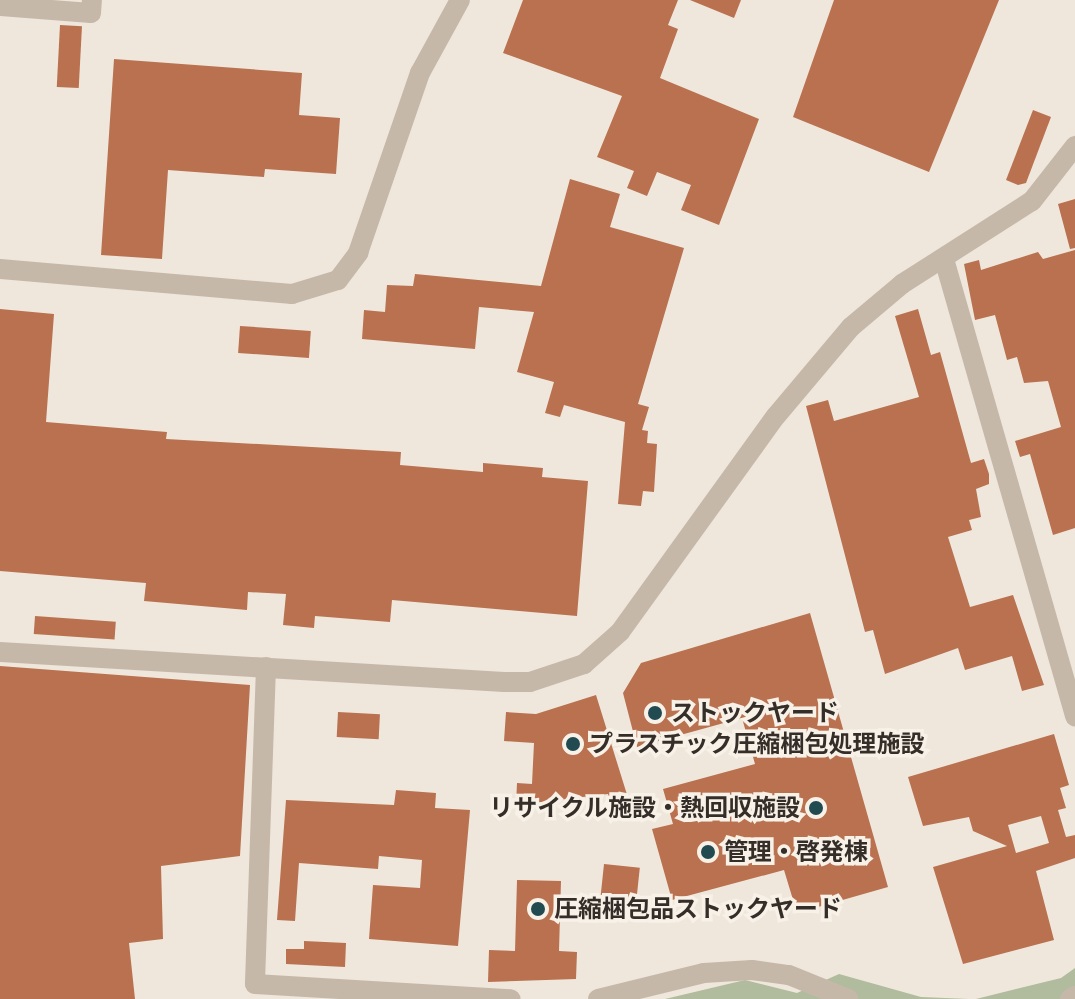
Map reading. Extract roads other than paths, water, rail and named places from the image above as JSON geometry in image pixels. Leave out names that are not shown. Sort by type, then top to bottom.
[{"type":"street","points":[[0,6],[91,13],[92,0]]},
{"type":"street","points":[[0,269],[292,294],[338,280],[358,253],[420,73],[460,0]]},
{"type":"street","points":[[0,652],[530,682],[602,653],[813,369],[893,291],[1032,201],[1075,146]]},
{"type":"street","points":[[944,259],[1075,717]]},
{"type":"street","points":[[266,667],[255,984],[511,999]]},
{"type":"street","points":[[598,999],[704,973],[752,970],[789,975],[848,999]]},
{"type":"place","name":"ストックヤード","points":[[655,713]]},
{"type":"place","name":"プラスチック圧縮梱包処理施設","points":[[573,744]]},
{"type":"place","name":"リサイクル施設・熱回収施設","points":[[816,808]]},
{"type":"place","name":"管理・啓発棟","points":[[708,852]]},
{"type":"place","name":"圧縮梱包品ストックヤード","points":[[538,909]]}]
